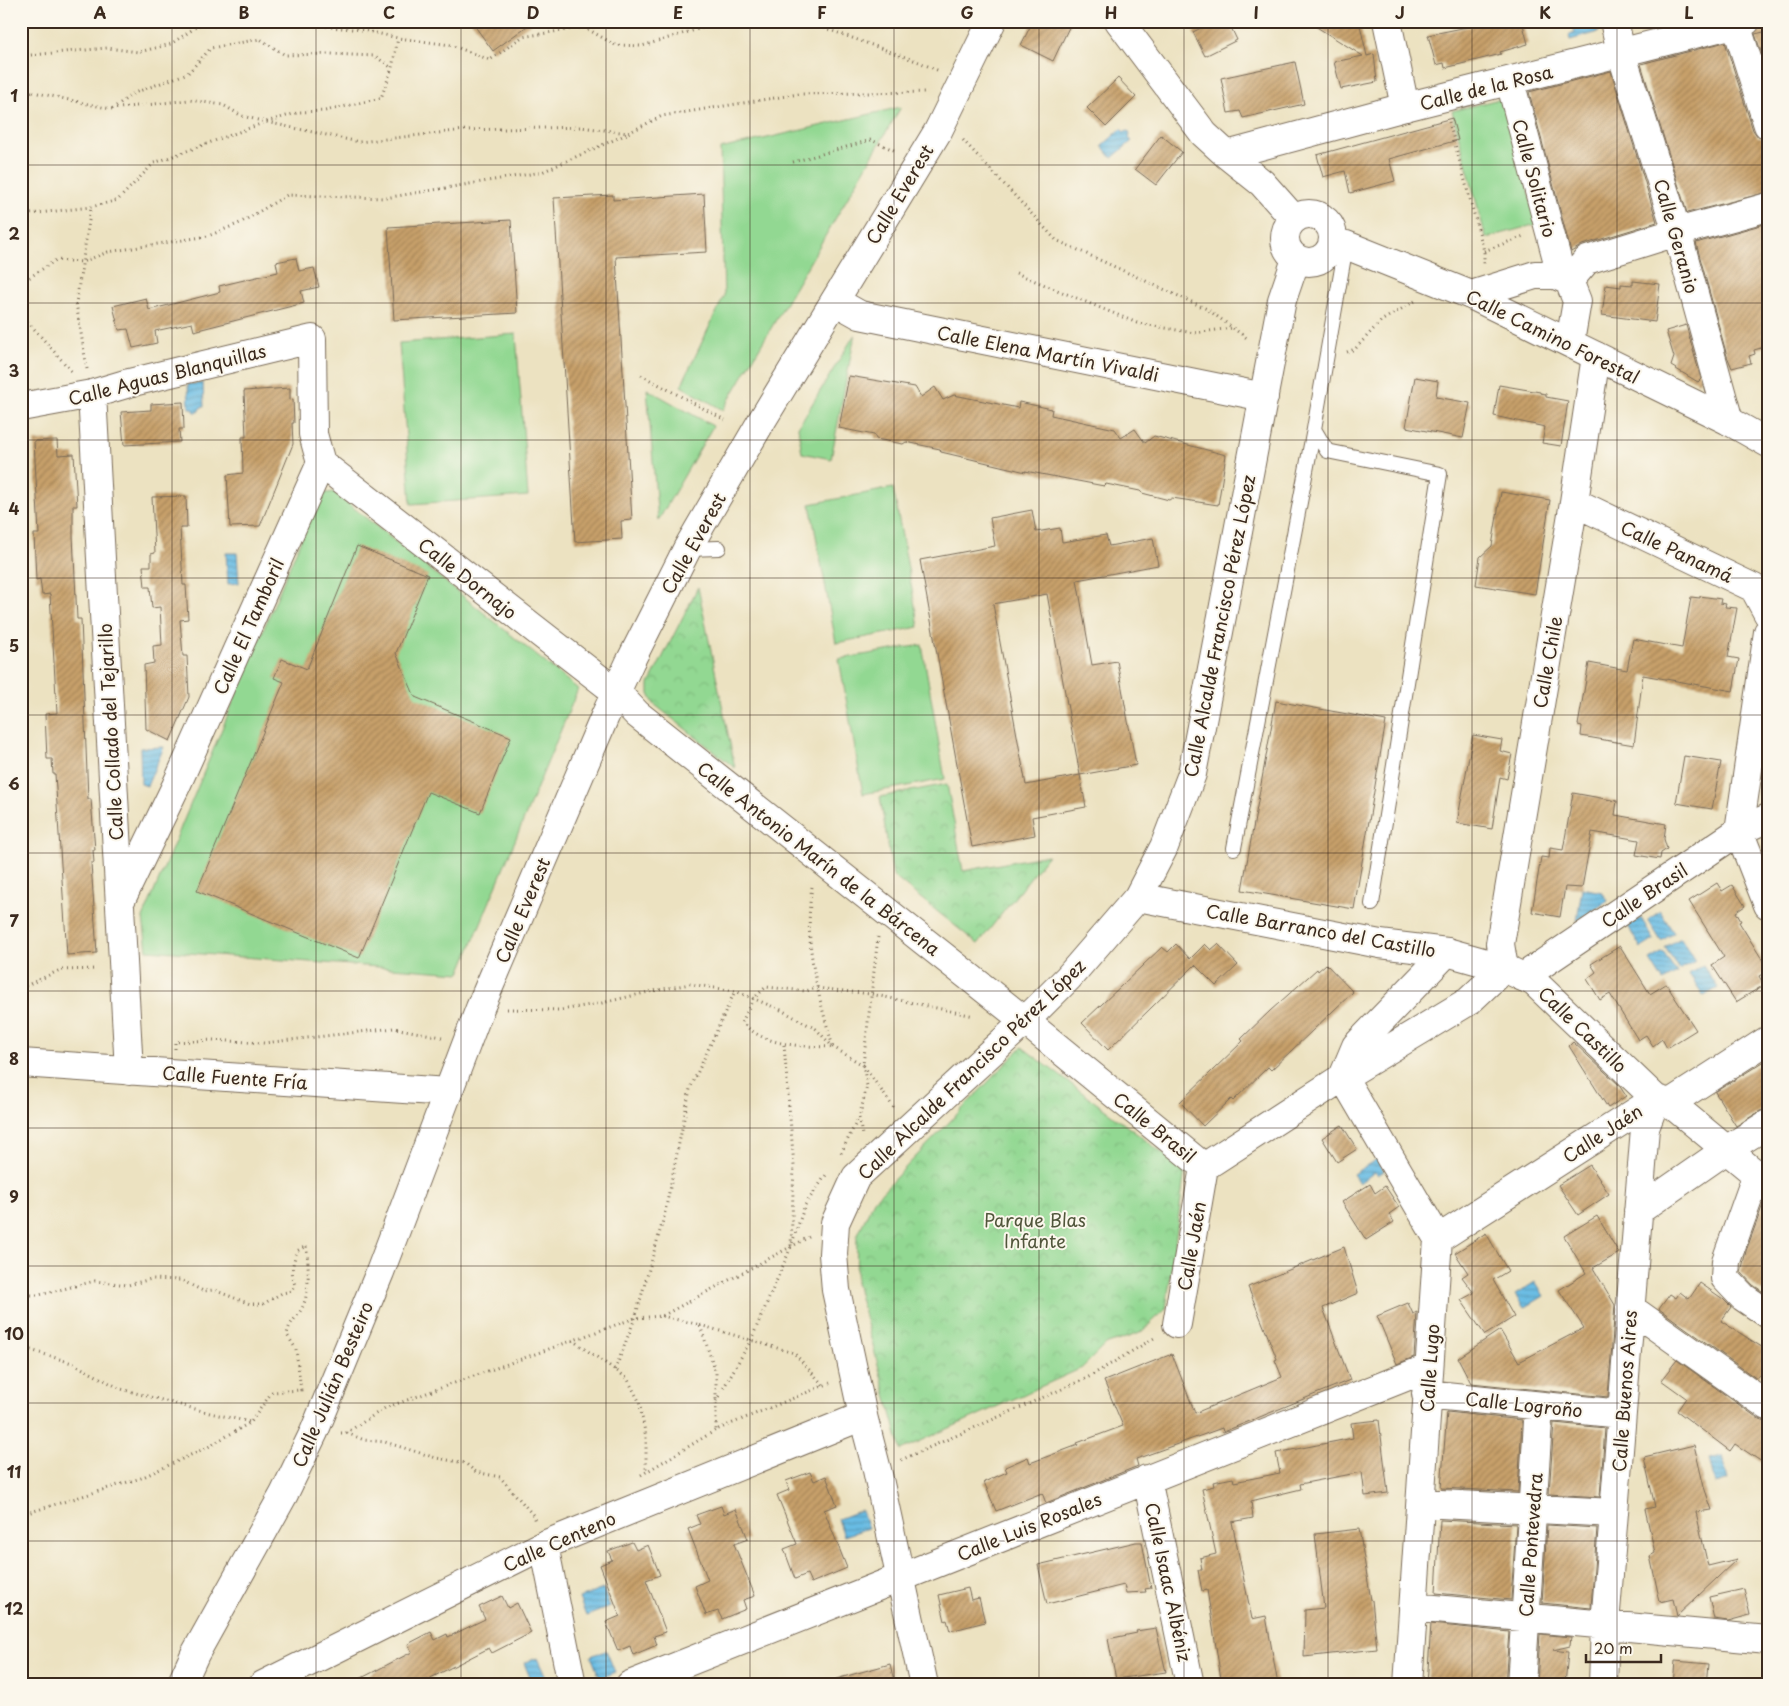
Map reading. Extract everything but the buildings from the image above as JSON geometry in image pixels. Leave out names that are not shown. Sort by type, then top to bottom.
[{"type":"street","name":"Calle Everest","points":[[448,1092],[480,1008],[616,692],[687,549],[920,161],[953,101],[992,21]]},
{"type":"street","points":[[1119,21],[1204,134],[1262,183],[1294,219]]},
{"type":"street","points":[[1387,21],[1405,107]]},
{"type":"street","name":"Calle Geranio","points":[[1614,21],[1621,52],[1677,232],[1728,420]]},
{"type":"street","points":[[1741,23],[1768,125]]},
{"type":"street","name":"Calle de la Rosa","points":[[1227,155],[1405,107],[1741,23]]},
{"type":"street","name":"Calle Solitario","points":[[1510,81],[1562,278],[1576,301],[1570,342]]},
{"type":"street","points":[[1471,295],[1535,275],[1562,278],[1587,260],[1677,232],[1768,207]]},
{"type":"street","points":[[1308,214],[1322,218],[1332,229],[1334,237],[1340,244],[1318,261],[1303,262],[1296,259],[1286,247],[1285,240],[1289,225],[1294,219],[1308,214]]},
{"type":"street","name":"Calle Camino Forestal","points":[[1340,244],[1471,295],[1728,420],[1768,443]]},
{"type":"street","name":"Calle Alcalde Francisco Pérez López","points":[[924,1685],[878,1470],[863,1416],[836,1290],[833,1254],[835,1223],[856,1177],[1025,1021],[1068,978],[1138,897],[1164,847],[1192,774],[1282,300],[1296,259]]},
{"type":"street","points":[[1509,313],[1515,280]]},
{"type":"street","name":"Calle Elena Martín Vivaldi","points":[[835,301],[860,315],[1264,397]]},
{"type":"street","name":"Calle Aguas Blanquillas","points":[[21,407],[92,394],[129,383],[312,339],[313,434],[321,463]]},
{"type":"street","name":"Calle Chile","points":[[1514,972],[1500,944],[1574,502],[1596,356]]},
{"type":"street","name":"Calle Collado del Tejarillo","points":[[92,394],[129,1070]]},
{"type":"street","name":"Calle Dornajo","points":[[321,463],[616,692]]},
{"type":"street","name":"Calle El Tamboril","points":[[120,902],[176,786],[321,463]]},
{"type":"street","name":"Calle Panamá","points":[[1574,502],[1754,588],[1768,614]]},
{"type":"street","points":[[1768,632],[1739,831],[1768,905]]},
{"type":"street","name":"Calle Antonio Marín de la Bárcena","points":[[616,692],[637,714],[1025,1021]]},
{"type":"street","name":"Calle Brasil","points":[[1025,1021],[1204,1167],[1343,1077],[1469,1001],[1739,831],[1768,818]]},
{"type":"street","name":"Calle Barranco del Castillo","points":[[1138,897],[1380,944],[1448,952],[1514,972]]},
{"type":"street","points":[[1438,1239],[1343,1077],[1356,1046],[1448,952]]},
{"type":"street","name":"Calle Castillo","points":[[1514,972],[1534,982],[1663,1101],[1762,1179]]},
{"type":"street","name":"Calle Jaén","points":[[1438,1239],[1663,1101],[1768,1040]]},
{"type":"street","name":"Calle Fuente Fría","points":[[21,1063],[448,1092]]},
{"type":"street","name":"Calle Julián Besteiro","points":[[170,1685],[186,1674],[284,1494],[314,1432],[380,1272],[448,1092]]},
{"type":"street","name":"Calle Buenos Aires","points":[[1603,1685],[1605,1624],[1645,1128],[1663,1101]]},
{"type":"street","points":[[1638,1211],[1726,1150],[1768,1124]]},
{"type":"street","name":"Calle Jaén","points":[[1177,1324],[1204,1167]]},
{"type":"street","points":[[1762,1179],[1726,1261],[1725,1278],[1743,1297],[1768,1314]]},
{"type":"street","name":"Calle Lugo","points":[[1408,1685],[1438,1239]]},
{"type":"street","points":[[1630,1308],[1764,1396]]},
{"type":"street","name":"Calle Logroño","points":[[1427,1381],[1539,1406],[1621,1414]]},
{"type":"street","name":"Calle Luis Rosales","points":[[630,1685],[1148,1479],[1427,1381]]},
{"type":"street","name":"Calle Pontevedra","points":[[1522,1685],[1539,1406]]},
{"type":"street","name":"Calle Centeno","points":[[264,1685],[544,1545],[863,1416]]},
{"type":"street","name":"Calle Isaac Albéniz","points":[[1148,1479],[1190,1685]]},
{"type":"street","points":[[1421,1503],[1614,1513]]},
{"type":"street","points":[[544,1545],[572,1685]]},
{"type":"street","points":[[1414,1607],[1768,1640]]},
{"type":"lane","points":[[1234,848],[1326,361],[1340,244]]},
{"type":"lane","points":[[1314,429],[1327,451],[1440,474],[1372,904]]},
{"type":"lane","points":[[687,549],[719,548]]},
{"type":"path","points":[[21,56],[107,48],[139,52],[171,44],[205,21]]},
{"type":"path","points":[[307,21],[330,28],[363,30],[398,38],[451,45],[490,60],[522,36],[584,27],[616,45],[642,46],[705,27],[749,21]]},
{"type":"path","points":[[805,21],[919,62],[953,101],[1056,240],[1207,309],[1262,349],[1272,351]]},
{"type":"path","points":[[21,215],[91,207],[118,200],[154,163],[266,122],[300,112],[326,111],[381,98],[392,68],[398,38]]},
{"type":"path","points":[[111,109],[134,94],[188,73],[211,48],[260,39],[286,55],[331,54],[375,56],[392,68]]},
{"type":"path","points":[[21,92],[33,92],[111,109],[189,100],[223,105],[242,116],[359,142],[465,130],[580,127],[628,133]]},
{"type":"path","points":[[21,101],[33,92]]},
{"type":"path","points":[[21,283],[56,260],[82,262],[108,252],[208,236],[240,223],[287,195],[385,198],[542,172],[662,116],[799,94],[928,92],[953,101]]},
{"type":"path","points":[[1442,98],[1484,251],[1485,266]]},
{"type":"path","points":[[793,162],[871,140],[920,161]]},
{"type":"path","points":[[91,207],[76,303],[92,394]]},
{"type":"path","points":[[1484,251],[1525,236],[1527,243]]},
{"type":"path","points":[[1016,273],[1137,323],[1194,333],[1232,328]]},
{"type":"path","points":[[1326,361],[1355,348],[1381,321],[1444,284]]},
{"type":"path","points":[[21,314],[92,394]]},
{"type":"path","points":[[642,375],[725,420]]},
{"type":"path","points":[[818,857],[809,905],[811,947],[816,988],[833,1048]]},
{"type":"path","points":[[837,1158],[858,1118],[866,1086],[863,1066],[882,908]]},
{"type":"path","points":[[21,988],[60,970],[109,969],[124,977]]},
{"type":"path","points":[[480,1008],[561,1010],[690,984],[735,991],[781,1010],[816,1029],[833,1048],[863,1066],[909,1128]]},
{"type":"path","points":[[833,1048],[784,1045],[749,1030],[742,1022],[753,999],[766,987],[806,991],[816,988],[871,994],[977,1016]]},
{"type":"path","points":[[615,1370],[635,1318],[664,1217],[690,1090],[735,991]]},
{"type":"path","points":[[176,1074],[175,1042],[212,1040],[264,1043],[394,1028],[467,1042]]},
{"type":"path","points":[[784,1045],[794,1166],[791,1246]]},
{"type":"path","points":[[858,1118],[870,1164]]},
{"type":"path","points":[[716,1401],[751,1340],[791,1246],[805,1205],[826,1174]]},
{"type":"path","points":[[662,1316],[835,1223]]},
{"type":"path","points":[[21,1295],[39,1295],[95,1281],[128,1285],[151,1279],[181,1280],[203,1291],[214,1290],[250,1304],[263,1304],[292,1291],[295,1285],[292,1278],[292,1268],[297,1251],[306,1246],[308,1278],[302,1308],[288,1326],[287,1335],[296,1349],[301,1390],[299,1398]]},
{"type":"path","points":[[346,1433],[384,1408],[635,1318],[662,1316],[700,1324],[794,1353],[824,1386]]},
{"type":"path","points":[[700,1324],[716,1373],[716,1430]]},
{"type":"path","points":[[878,1470],[1087,1378],[1177,1324]]},
{"type":"path","points":[[571,1340],[627,1378],[640,1401],[646,1437],[646,1472]]},
{"type":"path","points":[[21,1348],[72,1363],[121,1388],[210,1413],[251,1422]]},
{"type":"path","points":[[638,1477],[716,1430],[854,1373]]},
{"type":"path","points":[[21,1515],[141,1478],[208,1447],[251,1422],[272,1392],[301,1390]]},
{"type":"path","points":[[314,1432],[346,1433],[364,1440],[385,1442],[436,1458],[464,1463],[476,1472],[500,1477],[533,1515],[537,1534],[544,1545]]},
{"type":"green space","points":[[1503,98],[1537,224],[1486,238],[1452,111]]},
{"type":"green space","points":[[901,107],[723,410],[681,386],[724,296],[720,149]]},
{"type":"green space","points":[[516,334],[528,496],[411,504],[399,343]]},
{"type":"green space","points":[[855,334],[831,459],[802,453],[798,427]]},
{"type":"green space","points":[[647,389],[713,426],[658,521]]},
{"type":"green space","points":[[893,488],[919,627],[836,643],[810,504]]},
{"type":"green space","points":[[334,492],[578,689],[460,973],[147,950],[143,918],[320,494]]},
{"type":"green space","points":[[698,587],[735,768],[654,704],[649,694],[649,684]]},
{"type":"green space","points":[[922,645],[945,779],[863,794],[839,659]]},
{"type":"green space","points":[[947,784],[963,871],[1048,855],[978,944],[893,876],[880,797]]},
{"type":"green space","name":"Parque Blas Infante","points":[[1022,1047],[1185,1170],[1166,1309],[1140,1333],[1105,1345],[1082,1368],[901,1450],[856,1283],[857,1236],[874,1200]]},
{"type":"water","points":[[1586,21],[1595,21],[1599,32],[1570,40],[1569,35],[1575,33],[1572,25]]},
{"type":"water","points":[[1121,129],[1124,132],[1129,131],[1129,138],[1132,141],[1112,158],[1102,146]]},
{"type":"water","points":[[203,383],[204,407],[195,412],[192,408],[189,408],[188,384]]},
{"type":"water","points":[[226,553],[237,553],[239,583],[228,584]]},
{"type":"water","points":[[164,747],[147,786],[141,784],[140,748]]},
{"type":"water","points":[[1582,888],[1602,892],[1608,901],[1577,921]]},
{"type":"water","points":[[1660,911],[1674,933],[1661,941],[1648,920]]},
{"type":"water","points":[[1641,918],[1654,940],[1641,948],[1628,926]]},
{"type":"water","points":[[1681,938],[1695,961],[1679,970],[1665,947]]},
{"type":"water","points":[[1663,952],[1677,973],[1663,981],[1650,960]]},
{"type":"water","points":[[1703,965],[1718,988],[1704,996],[1689,974]]},
{"type":"water","points":[[1377,1159],[1384,1171],[1378,1175],[1375,1172],[1359,1183],[1353,1174]]},
{"type":"water","points":[[1535,1282],[1544,1296],[1524,1308],[1515,1295]]},
{"type":"water","points":[[1722,1456],[1728,1480],[1715,1484],[1709,1459]]},
{"type":"water","points":[[861,1510],[868,1528],[844,1536],[838,1519]]},
{"type":"water","points":[[603,1589],[610,1607],[586,1616],[579,1598]]},
{"type":"water","points":[[606,1650],[615,1672],[600,1678],[591,1656]]},
{"type":"water","points":[[537,1658],[547,1680],[533,1685],[524,1663]]}]
